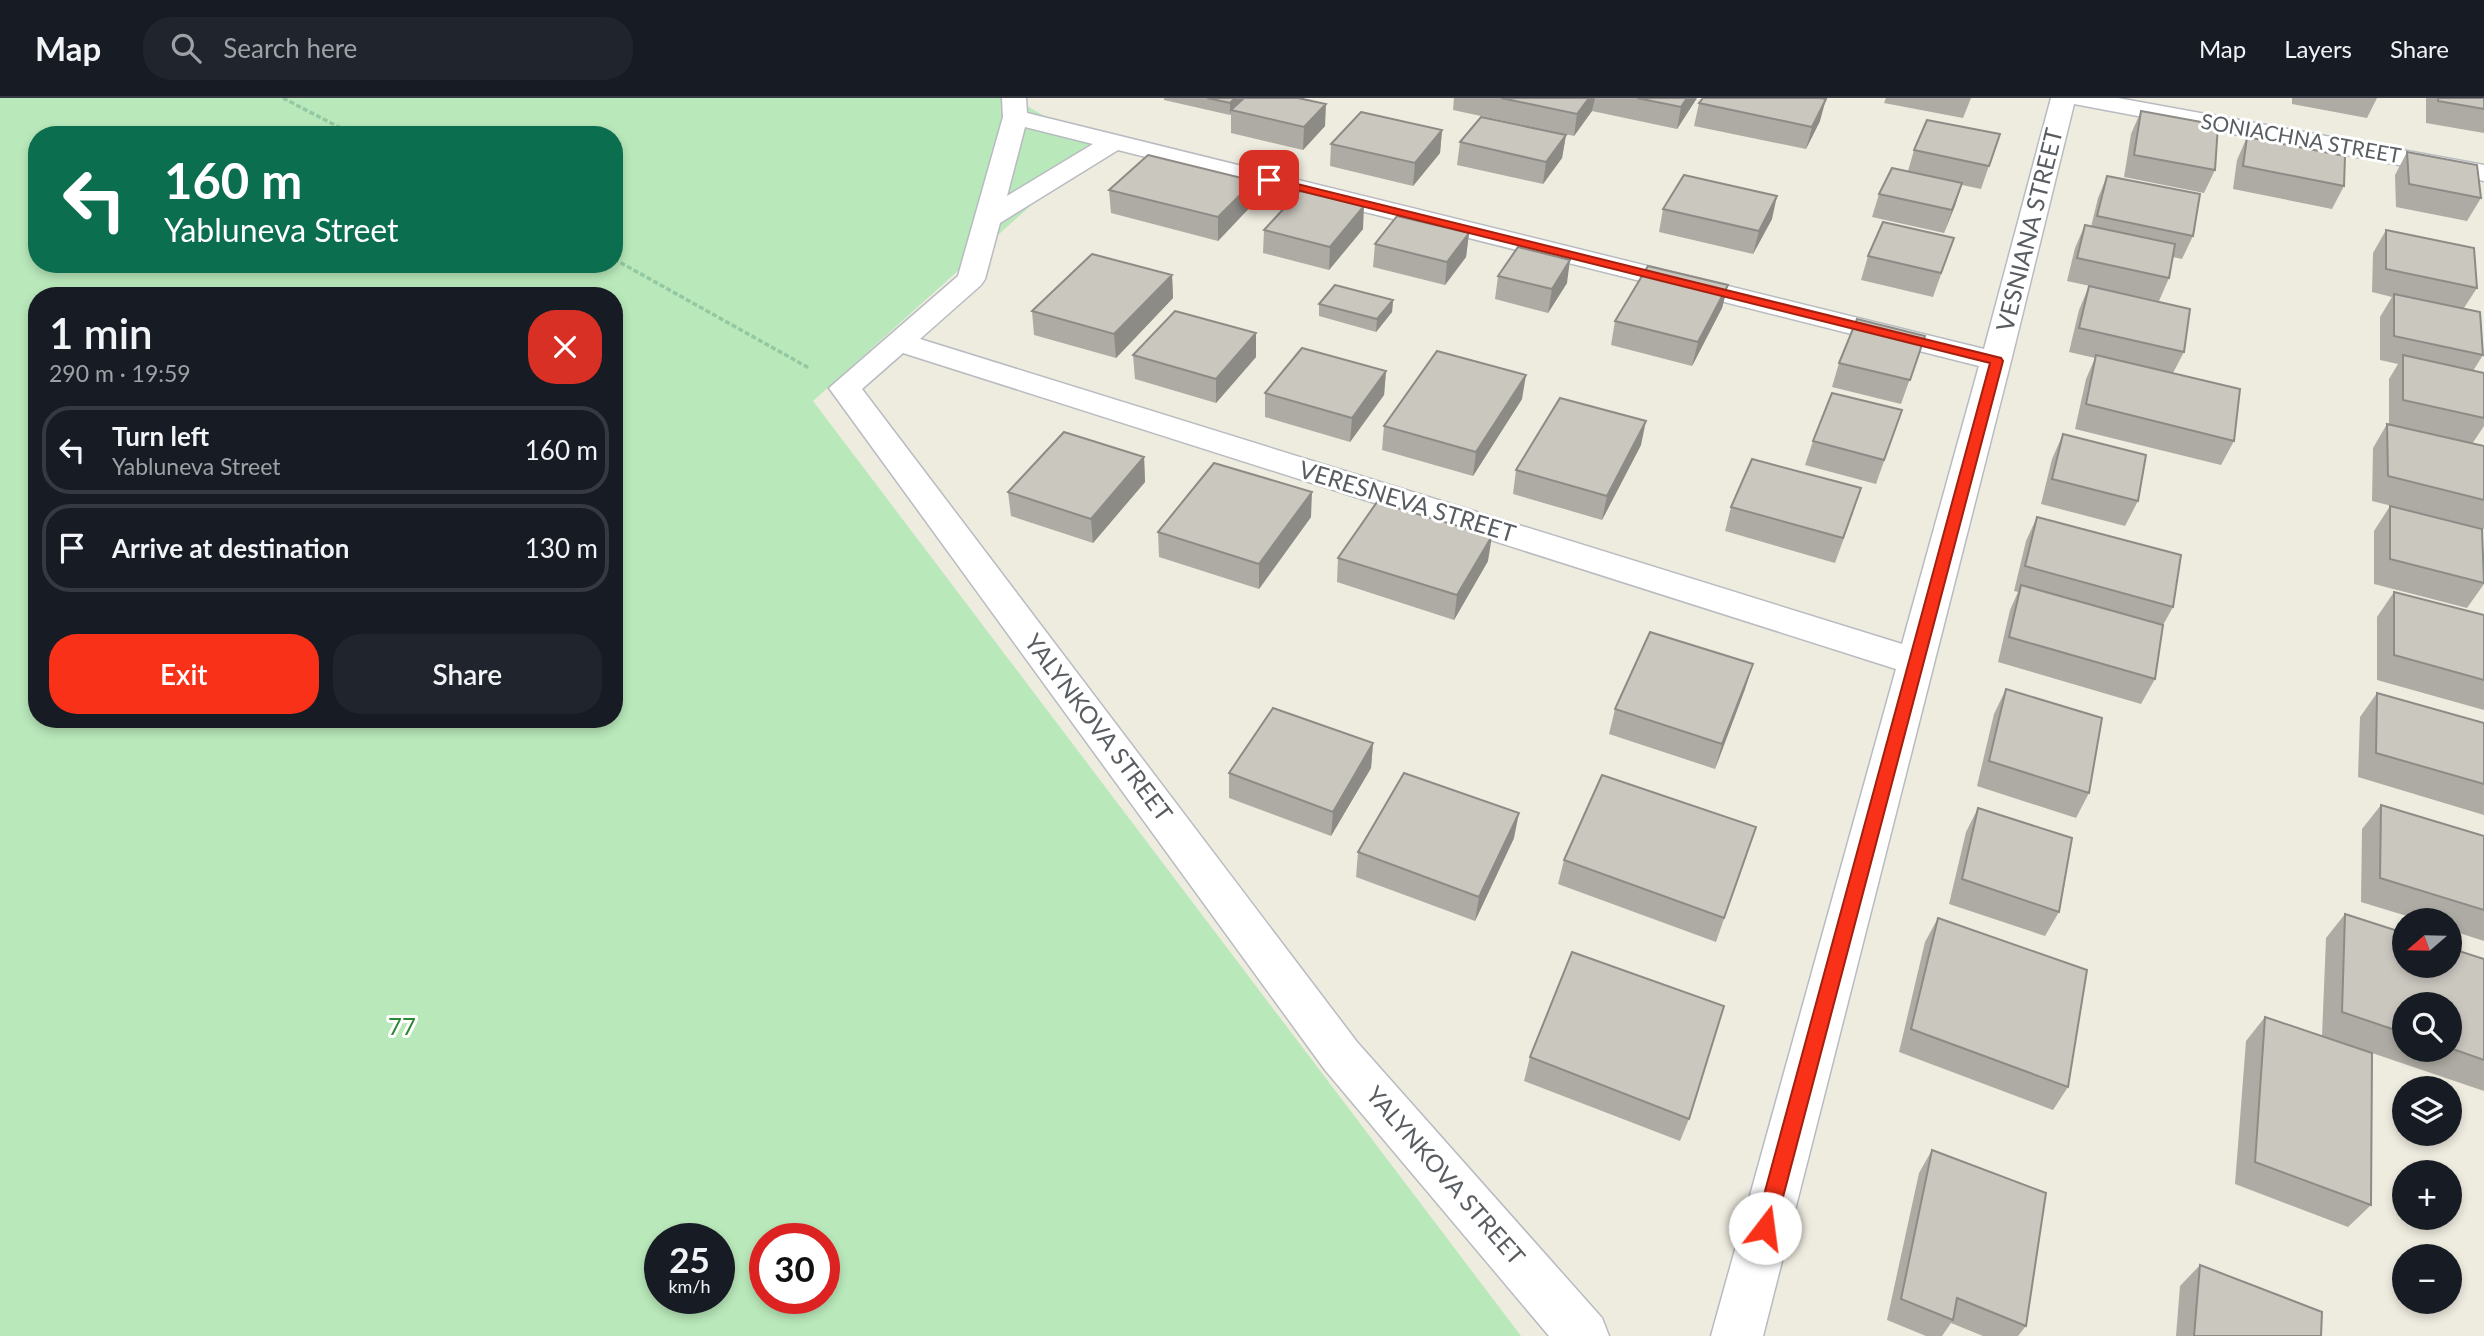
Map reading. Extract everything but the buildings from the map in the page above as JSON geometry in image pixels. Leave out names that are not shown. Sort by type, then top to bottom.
[{"type":"street","name":"VESNIANA STREET","points":[[1737,1336],[1996,361],[2063,98]]},
{"type":"street","name":"SONIACHNA STREET","points":[[2077,98],[2484,173]]},
{"type":"street","points":[[845,388],[971,279],[1015,108],[1114,142],[1996,361]]},
{"type":"street","points":[[988,219],[1114,142]]},
{"type":"street","name":"VERESNEVA STREET","points":[[899,342],[1916,662]]},
{"type":"street","name":"YALYNKOVA STREET","points":[[845,388],[1341,1056],[1583,1336]]},
{"type":"path","points":[[284,98],[337,126]]},
{"type":"path","points":[[623,264],[845,388]]},
{"type":"green space","name":"77","points":[[0,98],[1013,98],[1097,146],[813,401],[1521,1336],[0,1336]]},
{"type":"route","points":[[1269,180],[1996,361],[1765,1228]]}]
